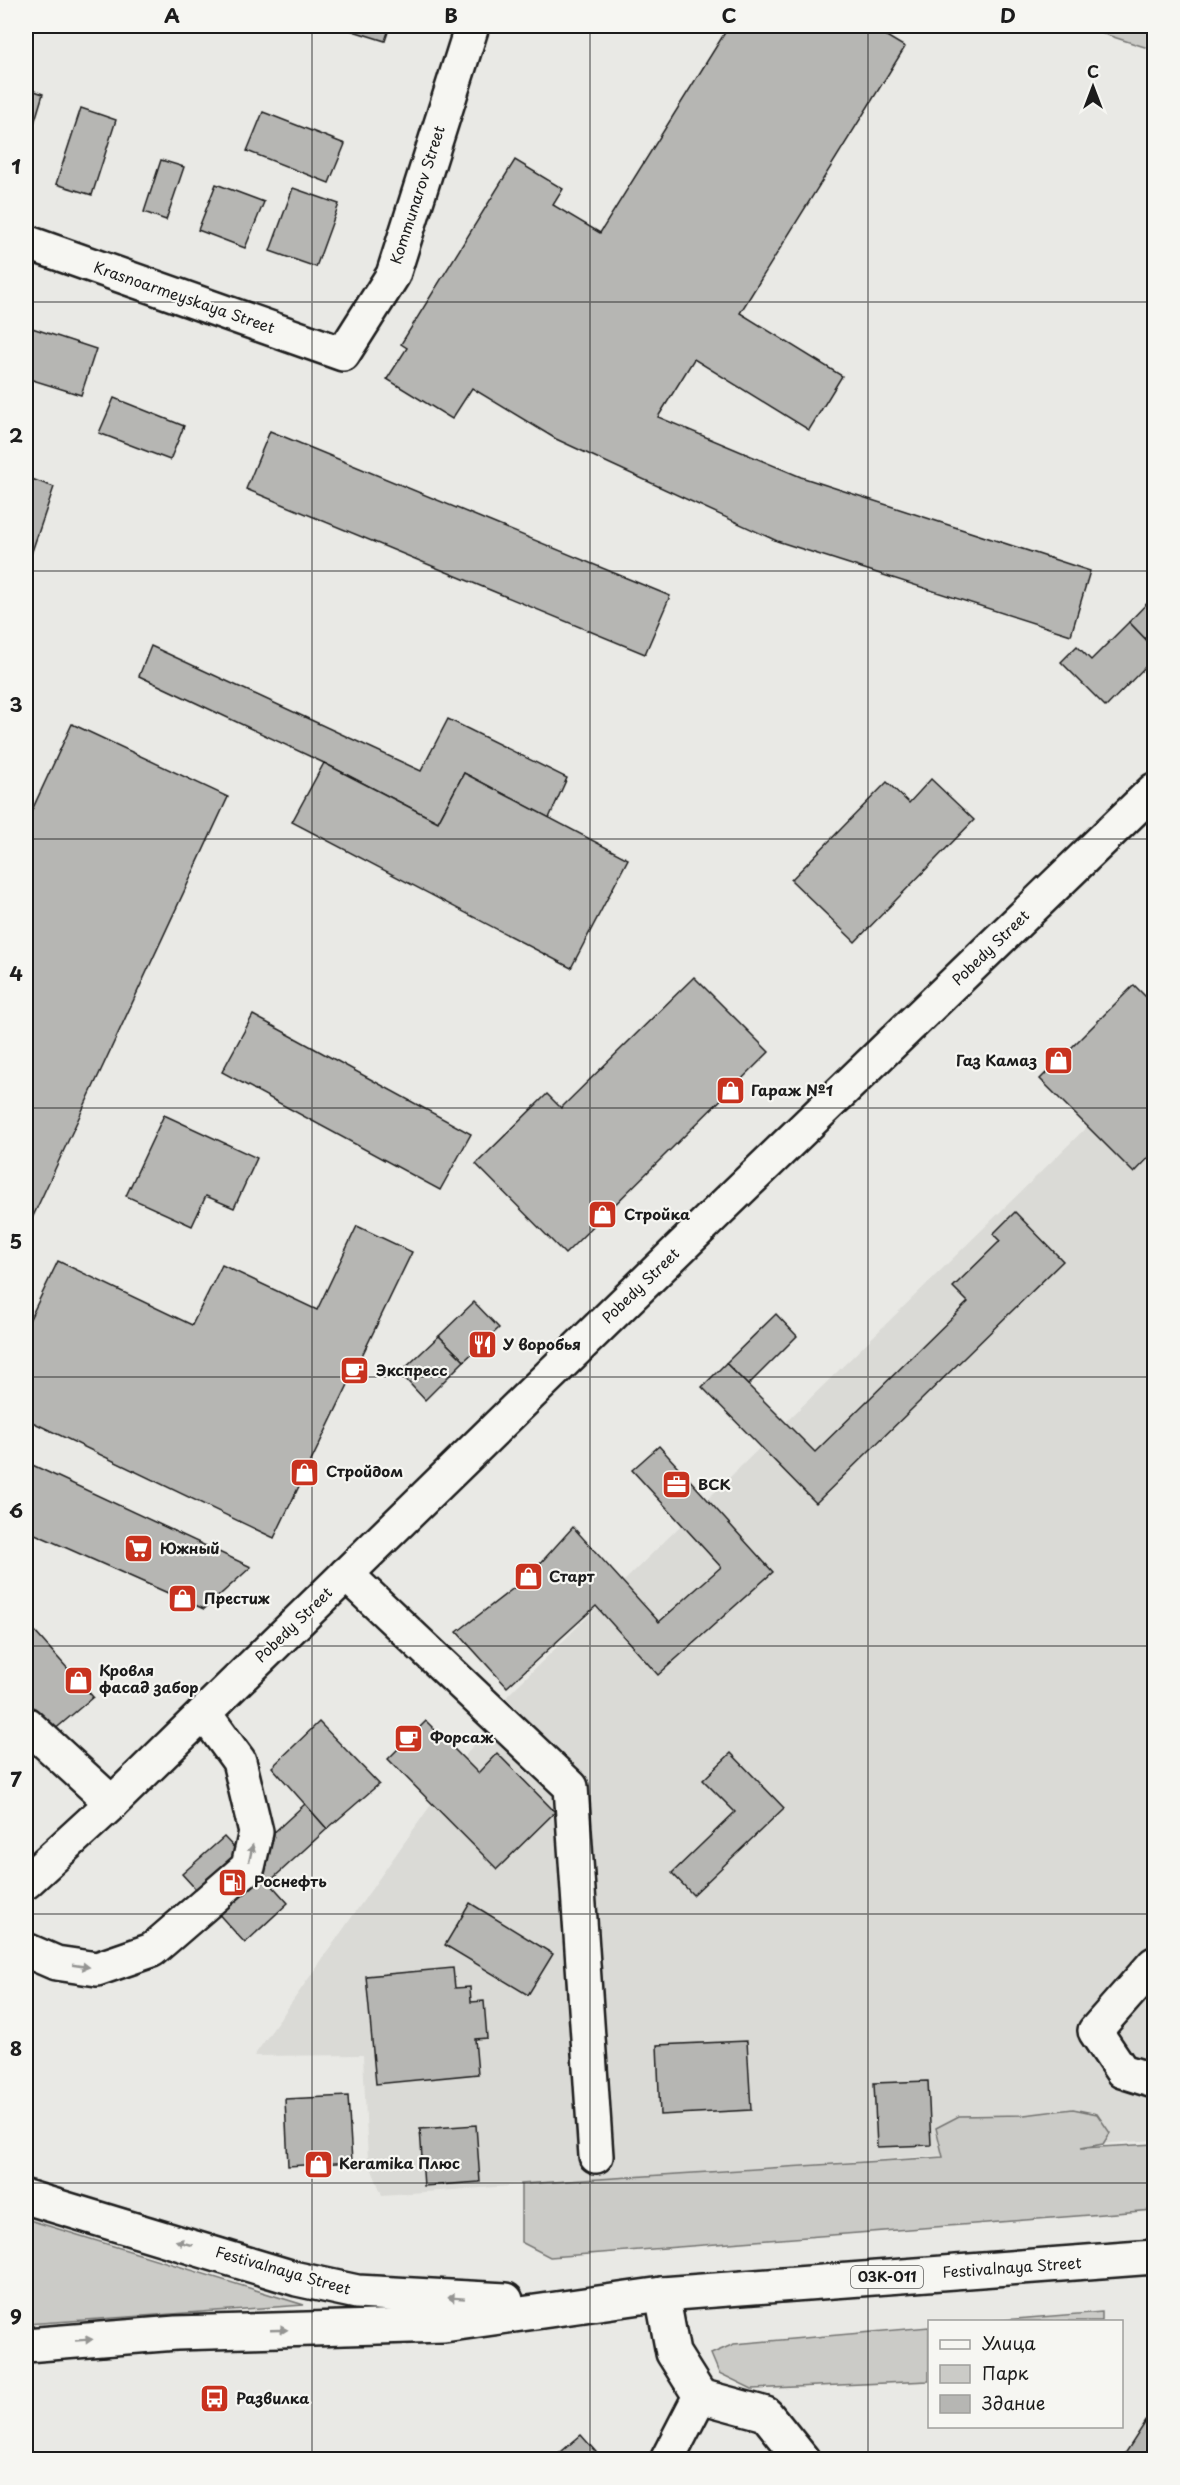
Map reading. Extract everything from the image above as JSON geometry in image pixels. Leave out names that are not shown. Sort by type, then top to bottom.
[{"type":"street","name":"Kommunarov Street","points":[[343,354],[393,275],[472,26]]},
{"type":"street","name":"Krasnoarmeyskaya Street","points":[[26,243],[343,354]]},
{"type":"street","name":"Pobedy Street","points":[[26,1882],[112,1803],[715,1214],[1155,790]]},
{"type":"street","points":[[346,1574],[571,1788],[596,2156]]},
{"type":"street","points":[[26,1950],[56,1963],[98,1969],[152,1950],[248,1867],[256,1832],[239,1761],[204,1713]]},
{"type":"street","points":[[26,1724],[112,1803]]},
{"type":"street","points":[[1155,1964],[1095,2031],[1122,2071],[1155,2081]]},
{"type":"street","name":"Festivalnaya Street","points":[[26,2197],[297,2278],[357,2292],[489,2301],[619,2298]]},
{"type":"street","name":"Festivalnaya Street","points":[[26,2345],[176,2333],[444,2325],[619,2298],[1155,2257]]},
{"type":"street","points":[[662,2294],[673,2353],[700,2396],[765,2414],[803,2460]]},
{"type":"street","points":[[667,2460],[700,2396]]},
{"type":"shaded area","points":[[1154,1061],[1154,2140],[382,2195],[368,2160],[363,2055],[254,2056],[509,1694]]},
{"type":"green space","points":[[1079,26],[1154,26],[1154,50]]},
{"type":"green space","points":[[1073,2109],[1097,2114],[1110,2133],[1103,2144],[1081,2148],[1154,2144],[1154,2210],[550,2257],[521,2242],[521,2184],[943,2157],[936,2128],[959,2116],[1024,2115]]},
{"type":"green space","points":[[26,2219],[304,2305],[26,2324]]},
{"type":"green space","points":[[1102,2312],[1102,2320],[1002,2320]]},
{"type":"green space","points":[[928,2327],[928,2381],[752,2389],[719,2373],[711,2354],[734,2344]]},
{"type":"building","points":[[337,26],[390,26],[385,41]]},
{"type":"building","points":[[729,26],[870,26],[905,47],[740,313],[842,376],[809,430],[694,359],[658,417],[801,477],[1090,571],[1071,635],[777,541],[556,439],[472,388],[452,419],[387,379],[407,348],[401,344],[515,160],[563,189],[553,205],[600,233]]},
{"type":"building","points":[[26,88],[43,94],[26,150]]},
{"type":"building","points":[[81,108],[116,120],[92,195],[56,184]]},
{"type":"building","points":[[263,112],[345,144],[329,183],[247,151]]},
{"type":"building","points":[[161,160],[184,167],[166,220],[144,212]]},
{"type":"building","points":[[216,184],[264,202],[245,248],[198,230]]},
{"type":"building","points":[[293,188],[339,204],[316,267],[270,251]]},
{"type":"building","points":[[26,326],[96,349],[81,395],[26,378]]},
{"type":"building","points":[[114,398],[184,426],[170,460],[99,433]]},
{"type":"building","points":[[270,431],[670,596],[645,654],[246,489]]},
{"type":"building","points":[[26,477],[54,487],[26,569]]},
{"type":"building","points":[[1154,596],[1154,648],[1129,622]]},
{"type":"building","points":[[1129,622],[1154,648],[1154,658],[1106,707],[1061,662],[1077,646],[1091,660]]},
{"type":"building","points":[[151,646],[421,771],[448,719],[567,778],[549,818],[464,773],[438,822],[324,763],[139,676]]},
{"type":"building","points":[[72,724],[228,797],[29,1225],[26,1223],[26,823]]},
{"type":"building","points":[[324,763],[438,822],[464,773],[628,859],[571,968],[292,822]]},
{"type":"building","points":[[931,779],[974,820],[855,942],[791,880],[887,782],[909,803]]},
{"type":"building","points":[[694,977],[769,1052],[565,1254],[476,1164],[547,1094],[561,1108]]},
{"type":"building","points":[[1134,985],[1154,1005],[1154,1152],[1134,1173],[1040,1079]]},
{"type":"building","points":[[253,1015],[471,1134],[440,1190],[222,1072]]},
{"type":"building","points":[[164,1115],[257,1158],[234,1208],[206,1196],[192,1226],[126,1196]]},
{"type":"building","points":[[1015,1212],[1063,1261],[816,1503],[702,1387],[726,1363],[815,1452],[968,1302],[953,1287],[1000,1241],[993,1234]]},
{"type":"building","points":[[357,1226],[412,1252],[274,1538],[26,1419],[26,1327],[58,1261],[192,1325],[222,1265],[317,1310]]},
{"type":"building","points":[[474,1302],[499,1328],[464,1361],[439,1336]]},
{"type":"building","points":[[776,1314],[797,1336],[748,1385],[726,1363]]},
{"type":"building","points":[[439,1336],[464,1361],[425,1400],[400,1373]]},
{"type":"building","points":[[659,1446],[773,1572],[658,1675],[596,1606],[507,1687],[457,1632],[528,1577],[573,1527],[659,1622],[721,1567],[632,1470]]},
{"type":"building","name":"Южный","points":[[26,1462],[251,1567],[204,1609],[26,1530]]},
{"type":"building","points":[[26,1622],[93,1697],[53,1731],[26,1701]]},
{"type":"building","points":[[426,1721],[478,1773],[497,1753],[555,1812],[497,1869],[388,1759]]},
{"type":"building","points":[[319,1722],[379,1784],[327,1829],[272,1767]]},
{"type":"building","points":[[731,1753],[784,1808],[693,1895],[672,1873],[735,1812],[703,1780]]},
{"type":"building","points":[[305,1804],[327,1829],[269,1882],[288,1903],[245,1943],[182,1874],[224,1837],[245,1859]]},
{"type":"building","points":[[470,1903],[553,1954],[528,1995],[445,1945]]},
{"type":"building","points":[[453,1968],[455,1988],[470,1987],[471,2002],[484,2001],[487,2038],[475,2039],[478,2074],[376,2084],[366,1976]]},
{"type":"building","points":[[747,2041],[751,2110],[660,2115],[657,2045]]},
{"type":"building","points":[[928,2081],[931,2145],[877,2147],[874,2083]]},
{"type":"building","points":[[348,2096],[352,2162],[288,2166],[285,2099]]},
{"type":"building","points":[[476,2125],[480,2182],[424,2186],[420,2129]]},
{"type":"building","points":[[1154,2409],[1154,2460],[1121,2460]]},
{"type":"building","points":[[581,2435],[603,2460],[557,2460],[555,2457]]},
{"type":"place","name":"Газ Камаз","points":[[1058,1061]]},
{"type":"place","name":"Гараж №1","points":[[730,1091]]},
{"type":"place","name":"Стройка","points":[[603,1215]]},
{"type":"place","name":"У воробья","points":[[482,1345]]},
{"type":"place","name":"Экспресс","points":[[355,1371]]},
{"type":"place","name":"Стройдом","points":[[305,1472]]},
{"type":"place","name":"ВСК","points":[[677,1485]]},
{"type":"place","name":"Южный","points":[[139,1549]]},
{"type":"place","name":"Старт","points":[[528,1577]]},
{"type":"place","name":"Престиж","points":[[183,1599]]},
{"type":"place","name":"Кровля фасад забор","points":[[78,1680]]},
{"type":"place","name":"Форсаж","points":[[409,1738]]},
{"type":"place","name":"Роснефть","points":[[233,1882]]},
{"type":"place","name":"Keramika Плюс","points":[[318,2164]]},
{"type":"place","name":"Развилка","points":[[215,2399]]}]
